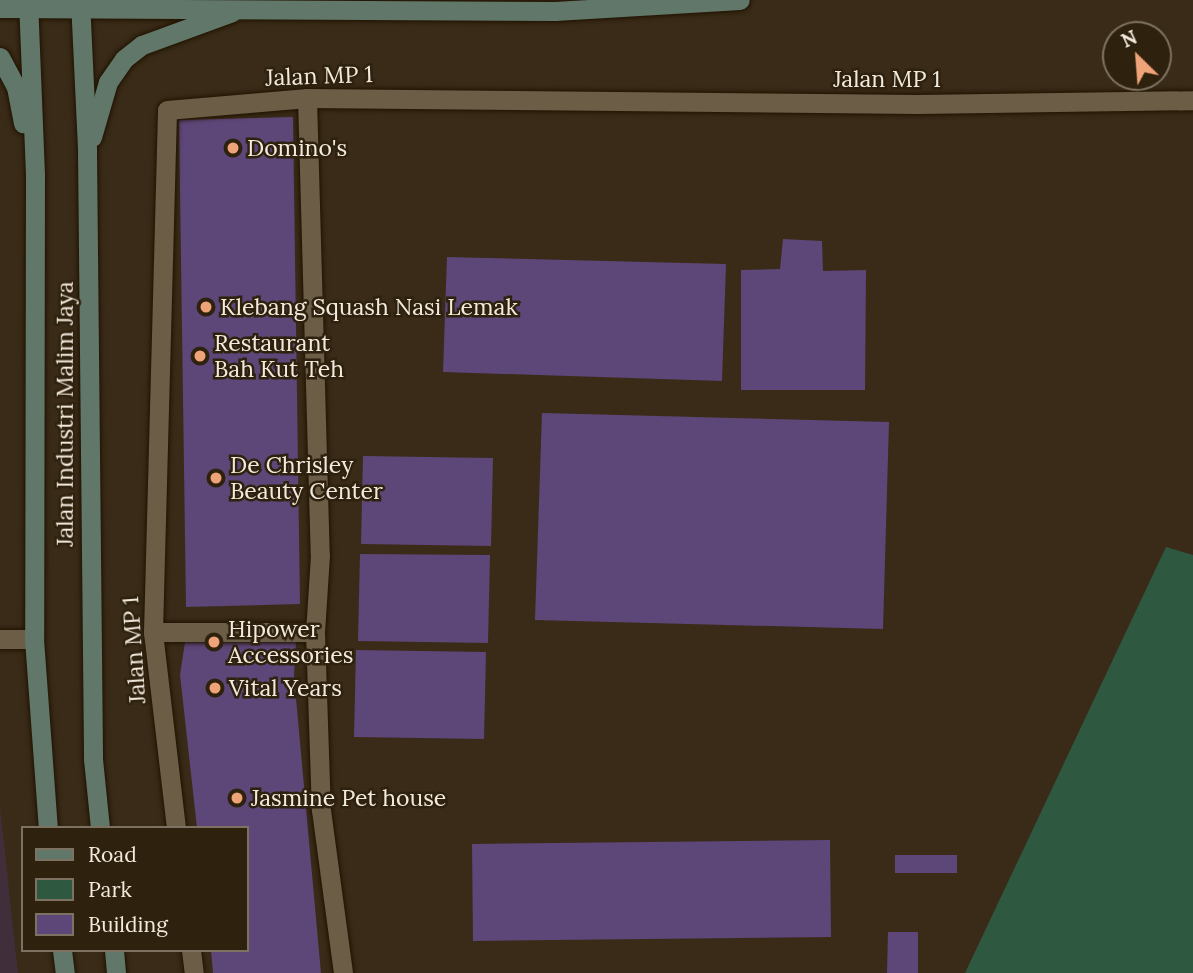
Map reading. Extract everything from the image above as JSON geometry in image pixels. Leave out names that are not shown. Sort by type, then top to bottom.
[{"type":"main road","points":[[0,8],[28,4],[80,4],[555,11],[740,0]]},
{"type":"main road","name":"Jalan Industri Malim Jaya","points":[[28,4],[35,176],[34,639],[48,826]]},
{"type":"main road","name":"Jalan Industri Malim Jaya","points":[[80,4],[88,151],[93,759],[100,826]]},
{"type":"main road","points":[[88,151],[108,82],[124,59],[142,44],[246,7]]},
{"type":"main road","points":[[0,57],[16,87],[35,176]]},
{"type":"main road","points":[[62,952],[65,973]]},
{"type":"main road","points":[[114,952],[116,973]]},
{"type":"street","name":"Jalan MP 1","points":[[176,826],[153,632],[164,114],[307,98],[918,104],[1193,100]]},
{"type":"street","points":[[307,98],[320,555],[315,632],[321,810],[343,973]]},
{"type":"street","points":[[153,632],[315,632]]},
{"type":"street","points":[[0,639],[34,639]]},
{"type":"street","points":[[191,952],[194,973]]},
{"type":"shaded area","points":[[0,807],[18,973],[0,973]]},
{"type":"green space","points":[[1166,547],[1193,555],[1193,973],[965,973]]},
{"type":"building","points":[[293,117],[300,604],[186,607],[179,120]]},
{"type":"building","points":[[783,239],[822,241],[823,271],[866,270],[865,390],[741,390],[741,270],[780,269]]},
{"type":"building","points":[[447,257],[726,264],[722,381],[443,372]]},
{"type":"building","points":[[542,413],[889,422],[883,629],[535,620]]},
{"type":"building","points":[[363,456],[493,458],[491,546],[361,544]]},
{"type":"building","points":[[360,554],[490,555],[488,643],[358,641]]},
{"type":"building","points":[[296,641],[294,676],[321,973],[213,973],[211,952],[248,952],[248,826],[197,826],[180,675],[185,642]]},
{"type":"building","points":[[356,650],[486,652],[484,739],[354,737]]},
{"type":"building","points":[[830,840],[831,937],[473,941],[472,844]]},
{"type":"building","points":[[895,855],[957,855],[957,873],[895,873]]},
{"type":"building","points":[[888,932],[918,932],[918,973],[887,973]]},
{"type":"place","name":"Domino's","points":[[233,148]]},
{"type":"place","name":"Klebang Squash Nasi Lemak","points":[[206,307]]},
{"type":"place","name":"Restaurant Bah Kut Teh","points":[[200,356]]},
{"type":"place","name":"De Chrisley Beauty Center","points":[[216,478]]},
{"type":"place","name":"Hipower Accessories","points":[[214,642]]},
{"type":"place","name":"Vital Years","points":[[215,688]]},
{"type":"place","name":"Jasmine Pet house","points":[[237,798]]}]
